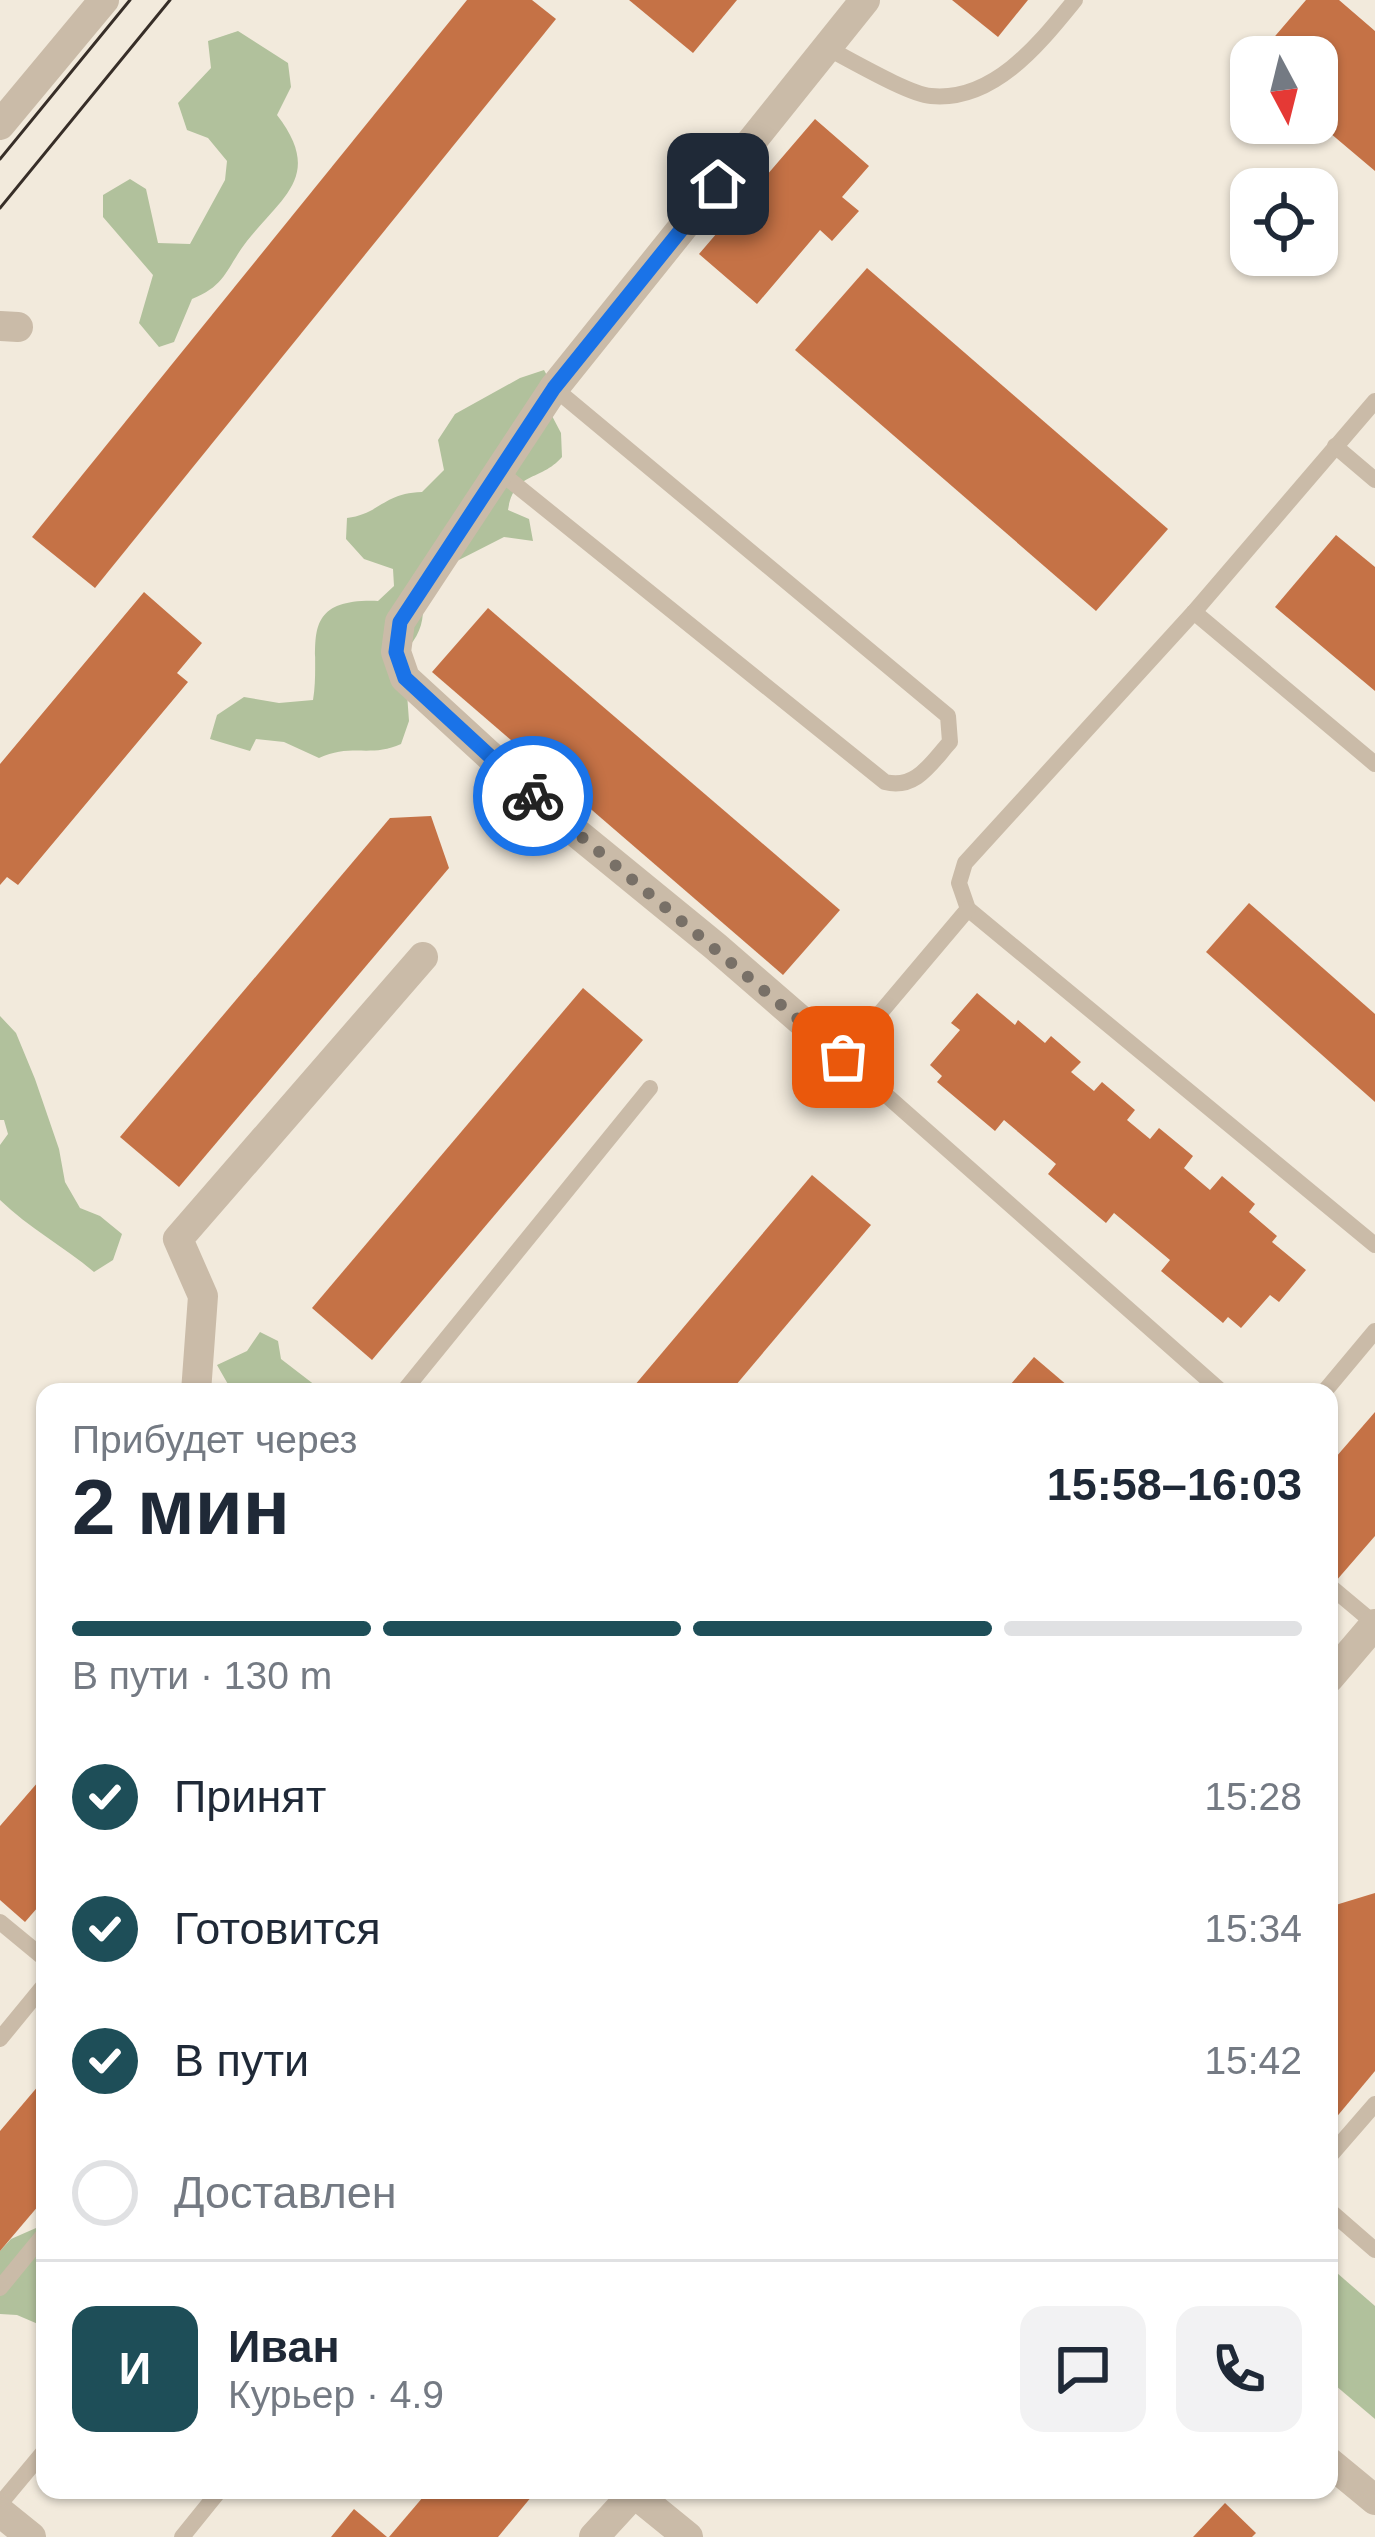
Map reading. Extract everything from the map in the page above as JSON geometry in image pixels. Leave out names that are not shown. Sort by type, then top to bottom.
[{"type":"street","points":[[0,124],[104,0]]},
{"type":"street","points":[[843,1057],[551,812],[405,678],[396,652],[400,622],[554,388],[866,0]]},
{"type":"street","points":[[197,1383],[203,1296],[178,1239],[423,957]]},
{"type":"street","points":[[1338,1667],[1375,1624]]},
{"type":"street","points":[[1338,2469],[1375,2500]]},
{"type":"street","points":[[594,2537],[629,2499]]},
{"type":"street","points":[[645,2499],[688,2537]]},
{"type":"street","points":[[0,2508],[31,2537]]},
{"type":"lane","points":[[827,49],[928,96],[959,94],[1029,56],[1076,0]]},
{"type":"lane","points":[[501,473],[885,782],[912,783],[950,742],[948,716],[554,388]]},
{"type":"lane","points":[[1375,401],[1194,612],[965,863],[959,883],[968,909],[1375,1245]]},
{"type":"lane","points":[[1335,446],[1375,480]]},
{"type":"lane","points":[[1194,612],[1375,764]]},
{"type":"lane","points":[[968,909],[843,1057],[1212,1383]]},
{"type":"lane","points":[[410,1383],[650,1088]]},
{"type":"lane","points":[[1332,1383],[1375,1331]]},
{"type":"lane","points":[[1338,1593],[1375,1624]]},
{"type":"lane","points":[[0,1922],[36,1951]]},
{"type":"lane","points":[[0,2038],[36,1995]]},
{"type":"lane","points":[[1338,2147],[1375,2104]]},
{"type":"lane","points":[[1338,2218],[1375,2250]]},
{"type":"lane","points":[[0,2288],[36,2244]]},
{"type":"lane","points":[[0,2508],[36,2462]]},
{"type":"lane","points":[[182,2537],[213,2499]]},
{"type":"green space","points":[[238,31],[288,63],[291,87],[277,115],[297,154],[297,169],[285,197],[225,275],[192,299],[174,342],[159,347],[139,323],[153,275],[103,217],[103,195],[130,179],[146,189],[158,243],[190,244],[225,180],[227,161],[208,138],[187,130],[178,103],[211,68],[208,41]]},
{"type":"green space","points":[[544,370],[555,390],[551,414],[561,433],[562,457],[522,483],[508,510],[529,519],[533,541],[504,537],[453,563],[422,590],[421,624],[404,652],[409,721],[401,744],[319,758],[284,742],[256,739],[250,751],[210,739],[217,715],[244,697],[279,703],[313,700],[315,645],[323,617],[351,602],[378,601],[394,586],[393,569],[364,559],[346,539],[347,518],[398,496],[422,492],[444,470],[438,440],[455,414]]},
{"type":"green space","points":[[0,1016],[16,1033],[35,1079],[65,1182],[80,1208],[100,1216],[122,1234],[113,1260],[94,1272],[0,1200],[0,1145],[8,1134],[0,1120]]},
{"type":"green space","points":[[260,1332],[278,1341],[281,1359],[312,1383],[227,1383],[217,1365],[247,1351]]},
{"type":"green space","points":[[36,2228],[36,2323],[0,2314],[0,2251],[11,2239]]},
{"type":"green space","points":[[1338,2274],[1375,2306],[1375,2419],[1338,2388]]},
{"type":"building","points":[[467,0],[532,0],[556,19],[95,588],[32,537]]},
{"type":"building","points":[[629,0],[737,0],[693,53]]},
{"type":"building","points":[[952,0],[1028,0],[998,37]]},
{"type":"building","points":[[1306,0],[1339,0],[1375,31],[1375,171],[1338,140],[1338,36],[1275,36]]},
{"type":"building","points":[[815,119],[869,166],[842,197],[859,211],[832,241],[820,230],[757,304],[699,254]]},
{"type":"building","points":[[867,268],[1168,529],[1096,611],[795,350]]},
{"type":"building","points":[[1336,535],[1375,567],[1375,691],[1275,607]]},
{"type":"building","points":[[144,592],[202,643],[177,673],[188,682],[18,885],[7,877],[0,885],[0,764]]},
{"type":"building","points":[[488,608],[840,910],[783,975],[432,672]]},
{"type":"building","points":[[431,816],[449,868],[179,1187],[120,1137],[390,818]]},
{"type":"building","points":[[1249,903],[1375,1014],[1375,1102],[1206,952]]},
{"type":"building","points":[[583,988],[643,1040],[372,1360],[312,1308]]},
{"type":"building","points":[[977,993],[1045,1043],[1051,1036],[1081,1062],[1071,1072],[1094,1091],[1102,1082],[1135,1110],[1127,1120],[1150,1139],[1159,1128],[1193,1156],[1184,1168],[1210,1190],[1222,1176],[1255,1204],[1249,1212],[1277,1236],[1272,1242],[1306,1270],[1279,1302],[1270,1295],[1241,1328],[1228,1317],[1223,1323],[1161,1271],[1170,1260],[1114,1213],[1106,1223],[1048,1174],[1056,1164],[1004,1120],[995,1131],[937,1082],[942,1076],[930,1065],[960,1030],[951,1023]]},
{"type":"building","points":[[812,1175],[871,1225],[738,1383],[637,1383]]},
{"type":"building","points":[[1034,1357],[1064,1383],[1012,1383]]},
{"type":"building","points":[[1375,1412],[1375,1536],[1338,1579],[1338,1455]]},
{"type":"building","points":[[36,1784],[36,1909],[25,1922],[0,1900],[0,1826]]},
{"type":"building","points":[[1375,1893],[1375,2071],[1338,2115],[1338,1904]]},
{"type":"building","points":[[36,2089],[36,2209],[0,2251],[0,2131]]},
{"type":"building","points":[[421,2499],[530,2499],[498,2537],[389,2537]]},
{"type":"building","points":[[1225,2503],[1256,2533],[1252,2537],[1193,2537]]},
{"type":"building","points":[[354,2509],[387,2537],[331,2537]]},
{"type":"tram line","points":[[0,159],[130,0]]},
{"type":"tram line","points":[[0,208],[170,0]]},
{"type":"way so far","points":[[533,796],[843,1057]]},
{"type":"route","points":[[533,796],[405,678],[396,652],[400,622],[554,388],[718,184]]}]
